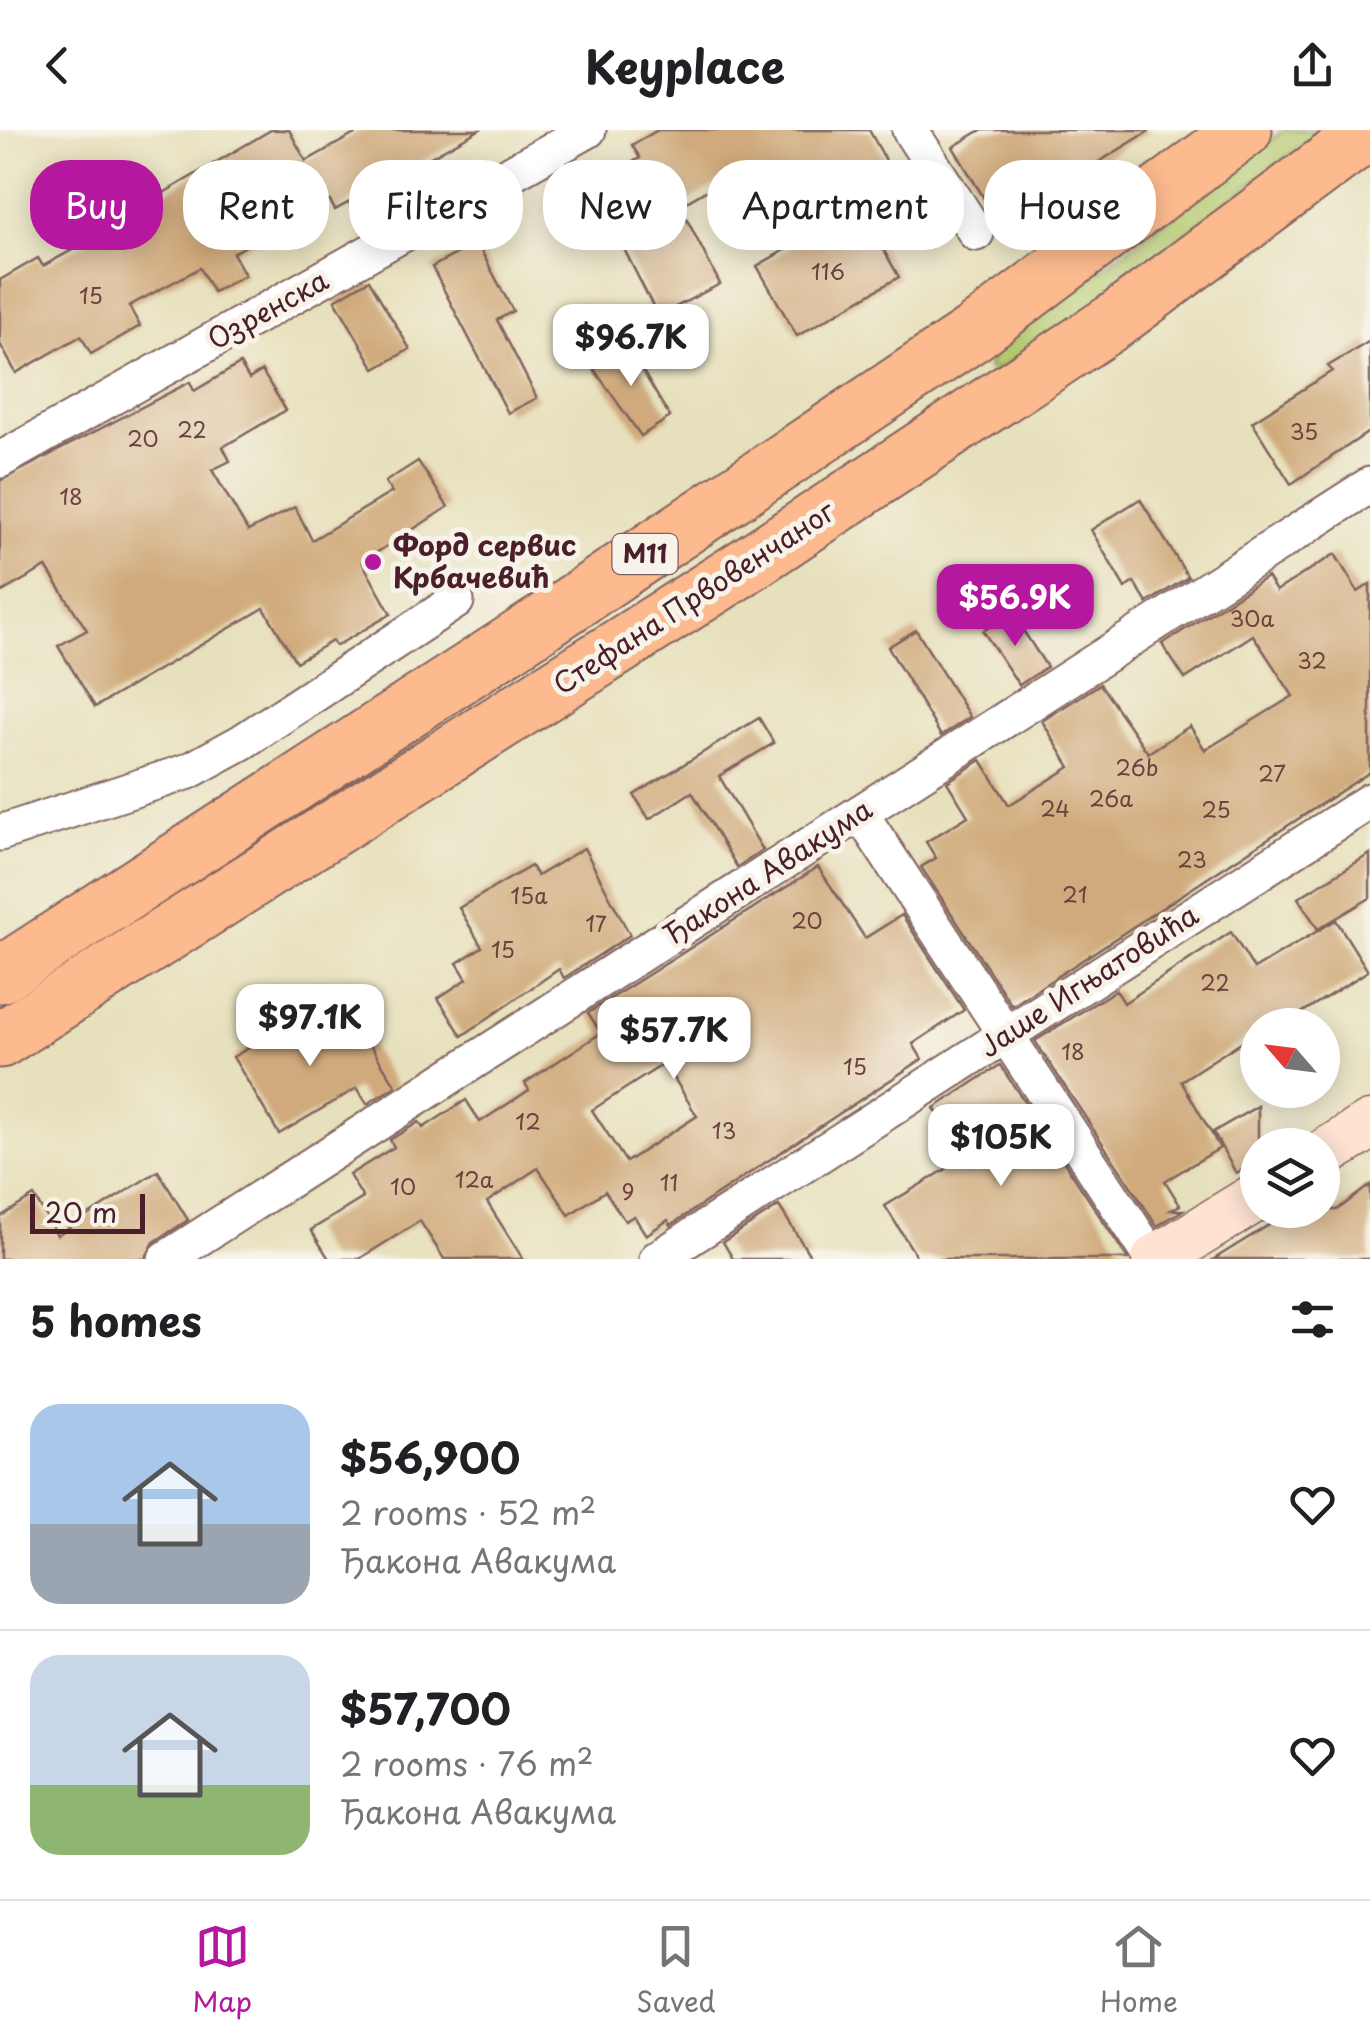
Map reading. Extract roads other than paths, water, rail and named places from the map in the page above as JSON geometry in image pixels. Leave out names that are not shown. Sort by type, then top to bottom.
[{"type":"highway","name":"M11","points":[[0,975],[550,618],[973,334],[1244,130]]},
{"type":"highway","name":"Стефана Првовенчаног","points":[[0,1040],[738,571],[1116,320],[1370,131]]},
{"type":"main road","points":[[1340,1144],[1370,1125]]},
{"type":"main road","points":[[1154,1259],[1240,1207]]},
{"type":"street","name":"Озренска","points":[[0,460],[588,130]]},
{"type":"street","points":[[910,130],[976,232]]},
{"type":"street","name":"Ђакона Авакума","points":[[166,1259],[1370,486]]},
{"type":"street","points":[[0,833],[189,771],[242,742],[456,601]]},
{"type":"street","name":"Јаше Игњатовића","points":[[658,1259],[1370,801]]},
{"type":"street","points":[[860,813],[1154,1259]]},
{"type":"place","name":"Форд сервис Крбачевић","points":[[373,562]]}]
